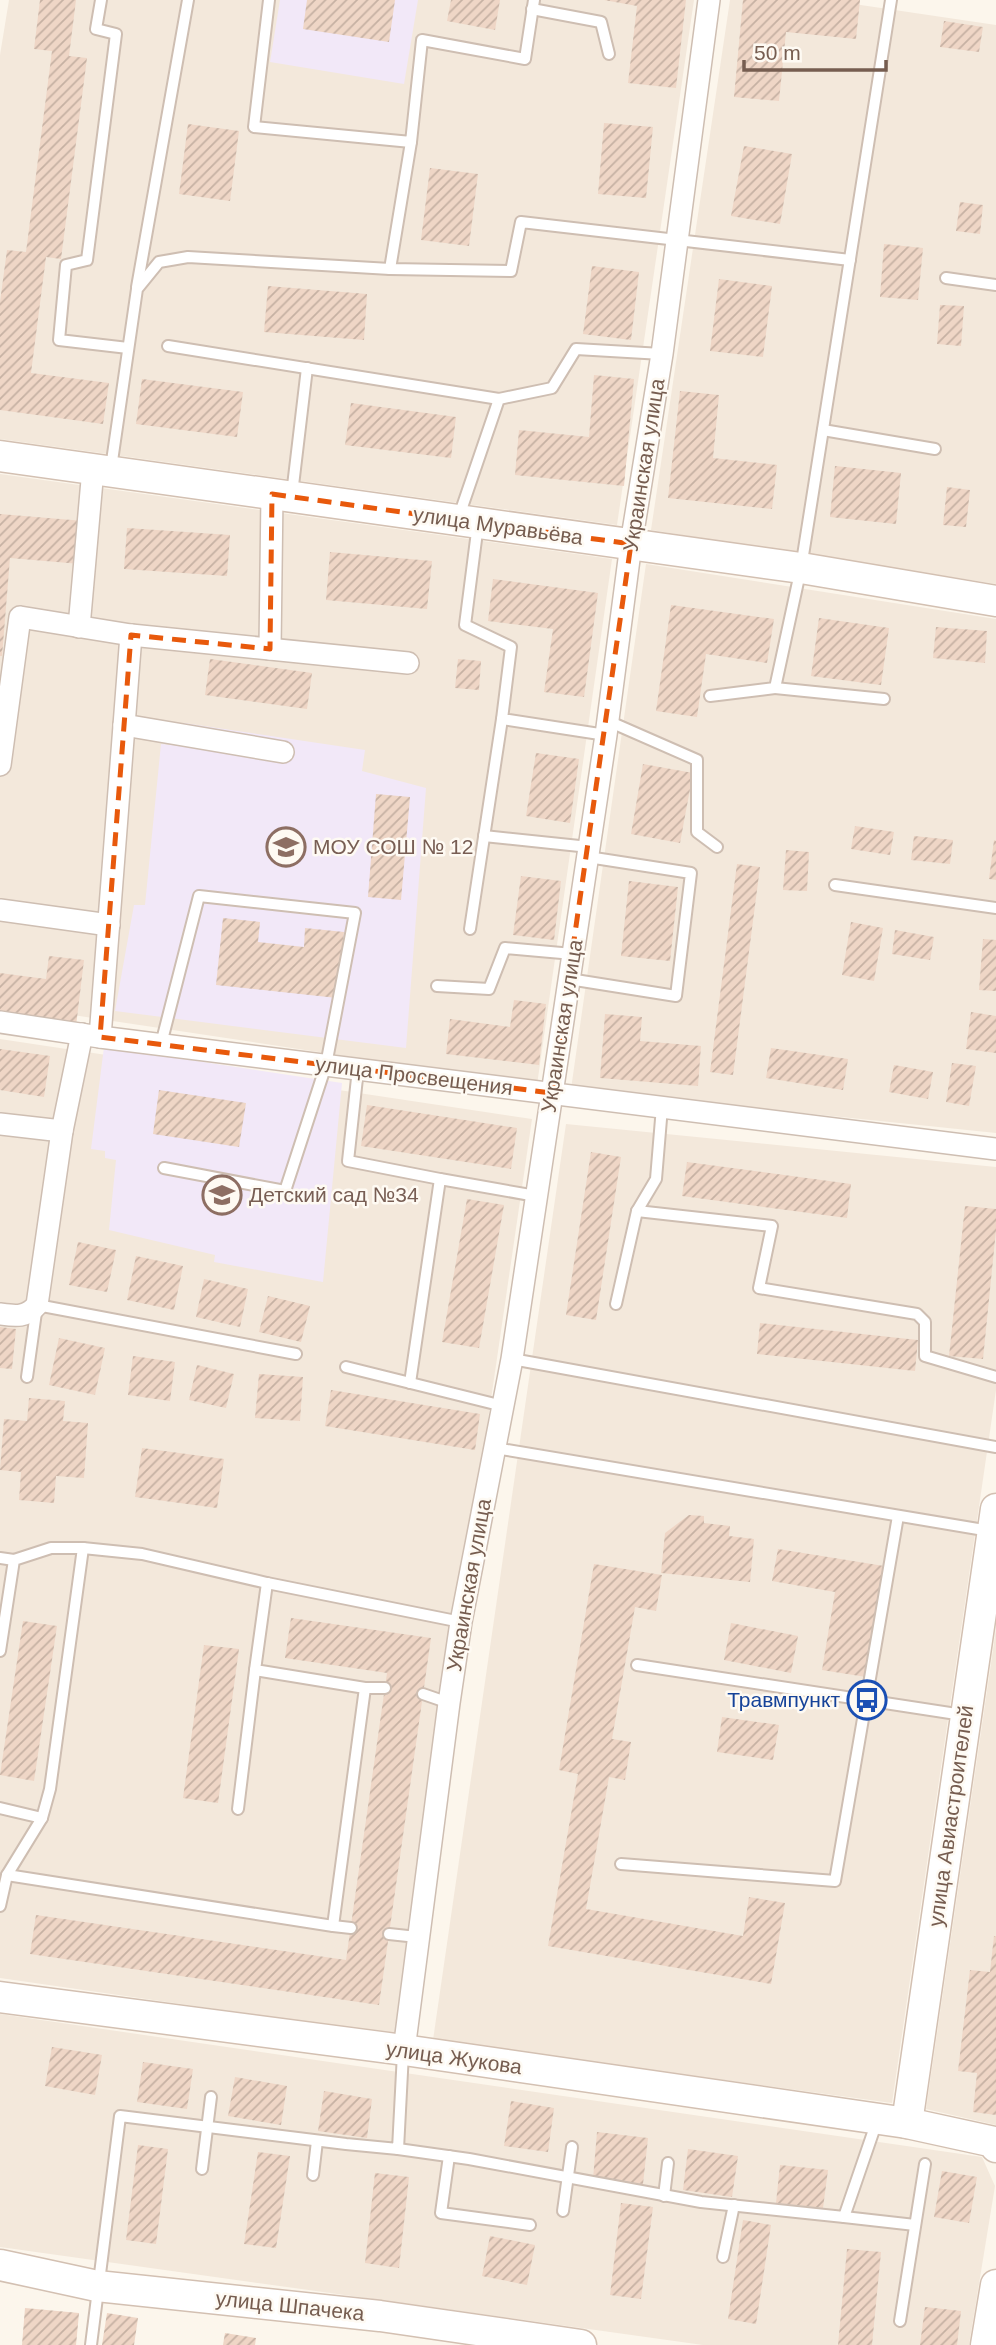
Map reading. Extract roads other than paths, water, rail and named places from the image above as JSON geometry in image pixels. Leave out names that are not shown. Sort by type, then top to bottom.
[{"type":"street","name":"Украинская улица","points":[[404,2050],[461,1622],[512,1359],[589,852],[631,544],[662,354],[709,0]]},
{"type":"street","name":"улица Муравьёва","points":[[0,456],[801,568],[996,601]]},
{"type":"street","points":[[79,626],[102,470]]},
{"type":"street","points":[[270,649],[282,496]]},
{"type":"street","points":[[0,765],[20,617],[131,635],[408,663]]},
{"type":"street","points":[[0,1314],[17,1317],[26,1315],[37,1305],[62,1131],[91,1035],[109,925],[131,635]]},
{"type":"street","points":[[124,725],[283,752]]},
{"type":"street","points":[[0,910],[109,925]]},
{"type":"street","name":"улица Просвещения","points":[[0,1021],[161,1044],[996,1149]]},
{"type":"street","points":[[0,1124],[62,1131]]},
{"type":"street","name":"улица Авиастроителей","points":[[892,2121],[991,1576],[994,1520]]},
{"type":"street","name":"улица Жукова","points":[[0,1997],[404,2050],[892,2121],[995,2143]]},
{"type":"street","name":"улица Шпачека","points":[[0,2265],[97,2286],[380,2316],[581,2345]]},
{"type":"street","points":[[986,2345],[996,2285]]},
{"type":"lane","points":[[101,0],[96,29],[116,34],[87,260],[66,265],[59,340],[128,348]]},
{"type":"lane","points":[[102,470],[128,348],[188,0]]},
{"type":"lane","points":[[269,0],[254,127],[411,142]]},
{"type":"lane","points":[[775,688],[801,568],[891,0]]},
{"type":"lane","points":[[390,269],[411,142],[422,40],[525,59],[533,5],[601,22],[608,54]]},
{"type":"lane","points":[[137,289],[159,262],[188,257],[390,269],[511,271],[521,222],[850,260]]},
{"type":"lane","points":[[946,278],[996,285]]},
{"type":"lane","points":[[168,346],[499,399],[552,388],[576,349],[662,354]]},
{"type":"lane","points":[[282,496],[307,368]]},
{"type":"lane","points":[[470,929],[511,647],[465,625],[467,523],[499,399]]},
{"type":"lane","points":[[823,429],[934,449]]},
{"type":"lane","points":[[710,696],[775,688],[884,699]]},
{"type":"lane","points":[[502,719],[607,728],[697,760],[697,832],[717,847]]},
{"type":"lane","points":[[484,836],[589,852],[691,873],[676,996],[569,979]]},
{"type":"lane","points":[[835,886],[996,908]]},
{"type":"lane","points":[[161,1044],[199,896],[355,913],[326,1065],[285,1191],[164,1168]]},
{"type":"lane","points":[[437,986],[489,989],[505,948],[573,954]]},
{"type":"lane","points":[[358,1069],[348,1161],[536,1196]]},
{"type":"lane","points":[[616,1304],[637,1211],[656,1178],[662,1107]]},
{"type":"lane","points":[[410,1383],[440,1179]]},
{"type":"lane","points":[[637,1211],[772,1226],[759,1288],[917,1314],[926,1322],[925,1356],[996,1377]]},
{"type":"lane","points":[[27,1377],[37,1305],[296,1354]]},
{"type":"lane","points":[[512,1359],[996,1447]]},
{"type":"lane","points":[[346,1367],[503,1406]]},
{"type":"lane","points":[[495,1448],[898,1516],[994,1520]]},
{"type":"lane","points":[[621,1864],[835,1881],[898,1516]]},
{"type":"lane","points":[[0,1558],[14,1560],[51,1548],[83,1548],[142,1554],[461,1622]]},
{"type":"lane","points":[[0,1906],[7,1875],[42,1818],[50,1789],[83,1548]]},
{"type":"lane","points":[[0,1651],[14,1560]]},
{"type":"lane","points":[[238,1809],[268,1583]]},
{"type":"lane","points":[[637,1665],[966,1716]]},
{"type":"lane","points":[[255,1670],[365,1688],[385,1688]]},
{"type":"lane","points":[[333,1926],[365,1688]]},
{"type":"lane","points":[[423,1694],[449,1703]]},
{"type":"lane","points":[[0,1808],[42,1818]]},
{"type":"lane","points":[[7,1875],[351,1928]]},
{"type":"lane","points":[[389,1934],[417,1937]]},
{"type":"lane","points":[[397,2149],[404,2050]]},
{"type":"lane","points":[[202,2169],[211,2096]]},
{"type":"lane","points":[[91,2345],[120,2116],[449,2156],[664,2196],[734,2206],[915,2225]]},
{"type":"lane","points":[[844,2217],[892,2121]]},
{"type":"lane","points":[[313,2175],[317,2141]]},
{"type":"lane","points":[[563,2211],[572,2147]]},
{"type":"lane","points":[[449,2156],[441,2213],[530,2225]]},
{"type":"lane","points":[[664,2196],[668,2163]]},
{"type":"lane","points":[[900,2321],[925,2164]]},
{"type":"lane","points":[[723,2256],[734,2206]]},
{"type":"place","name":"МОУ СОШ № 12","points":[[286,847]]},
{"type":"place","name":"Детский сад №34","points":[[222,1195]]},
{"type":"place","name":"Травмпункт","points":[[867,1700]]}]
